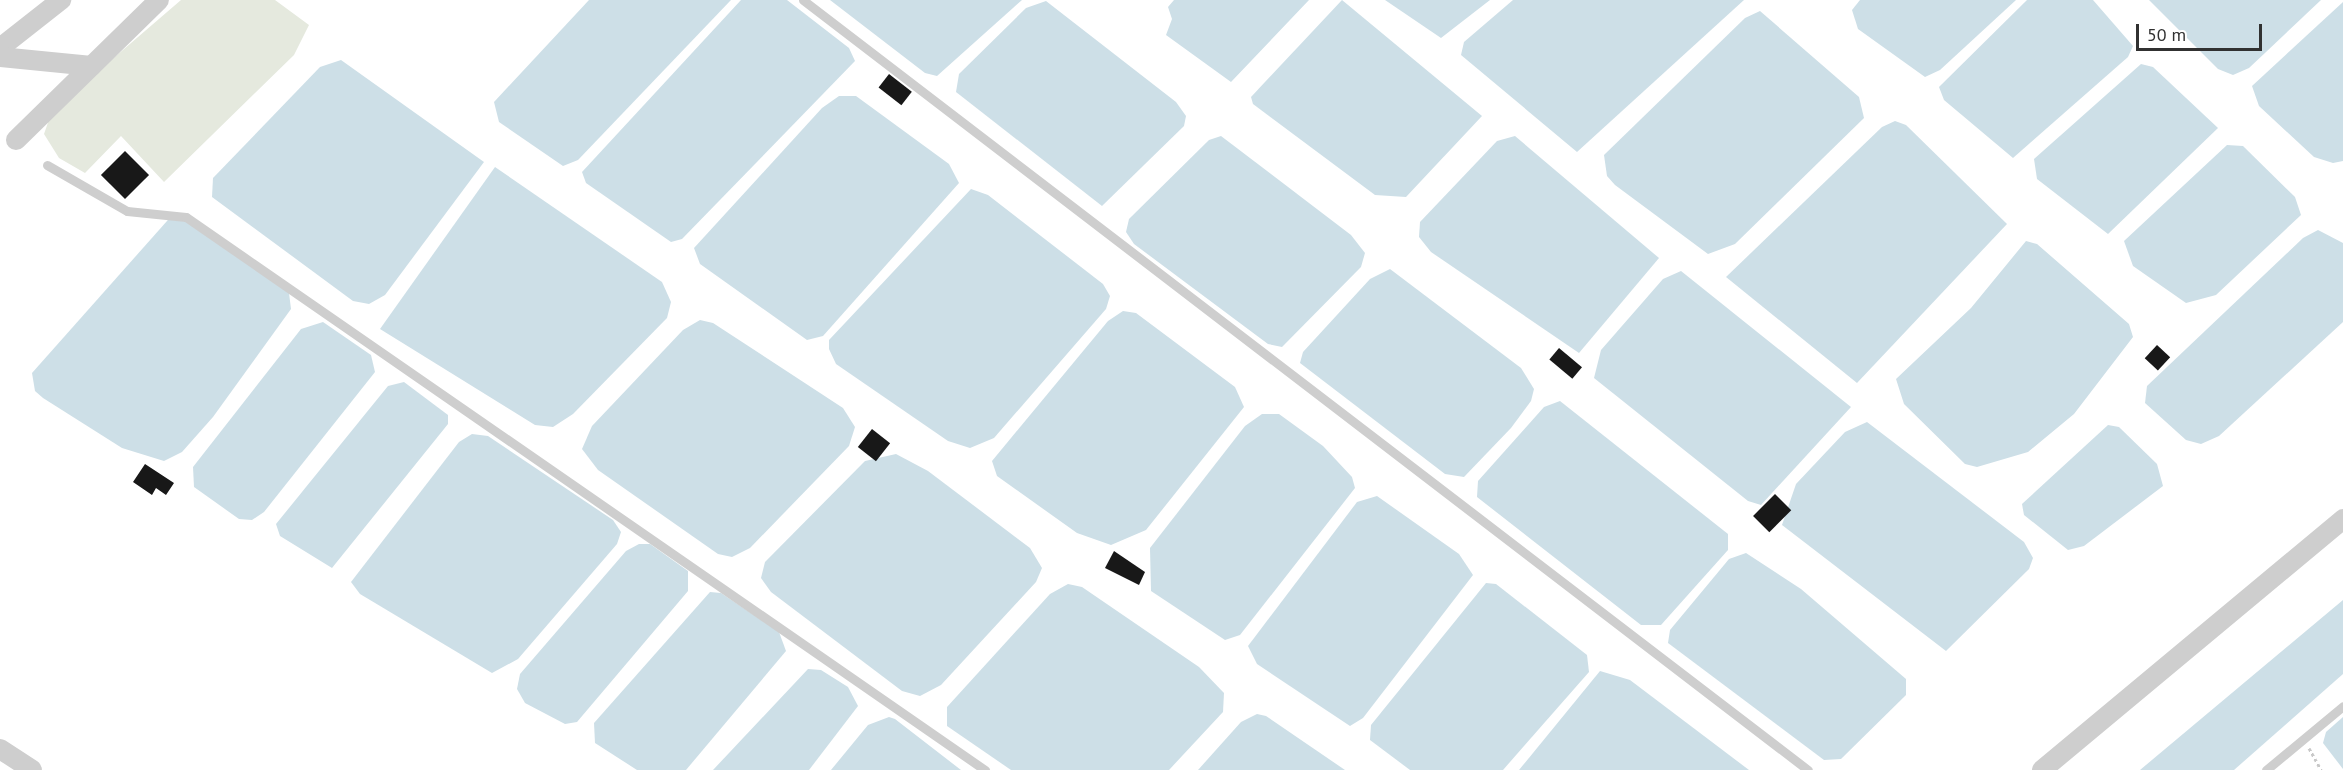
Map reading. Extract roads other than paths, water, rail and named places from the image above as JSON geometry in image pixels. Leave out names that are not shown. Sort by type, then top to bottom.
[{"type":"street","points":[[0,48],[61,0]]},
{"type":"street","points":[[16,140],[159,0]]},
{"type":"street","points":[[0,57],[92,66]]},
{"type":"street","points":[[2042,770],[2343,519]]},
{"type":"street","points":[[0,749],[32,770]]},
{"type":"lane","points":[[803,0],[1808,770]]},
{"type":"lane","points":[[46,165],[127,211],[186,216],[985,770]]},
{"type":"lane","points":[[2266,770],[2305,740],[2343,706]]}]
